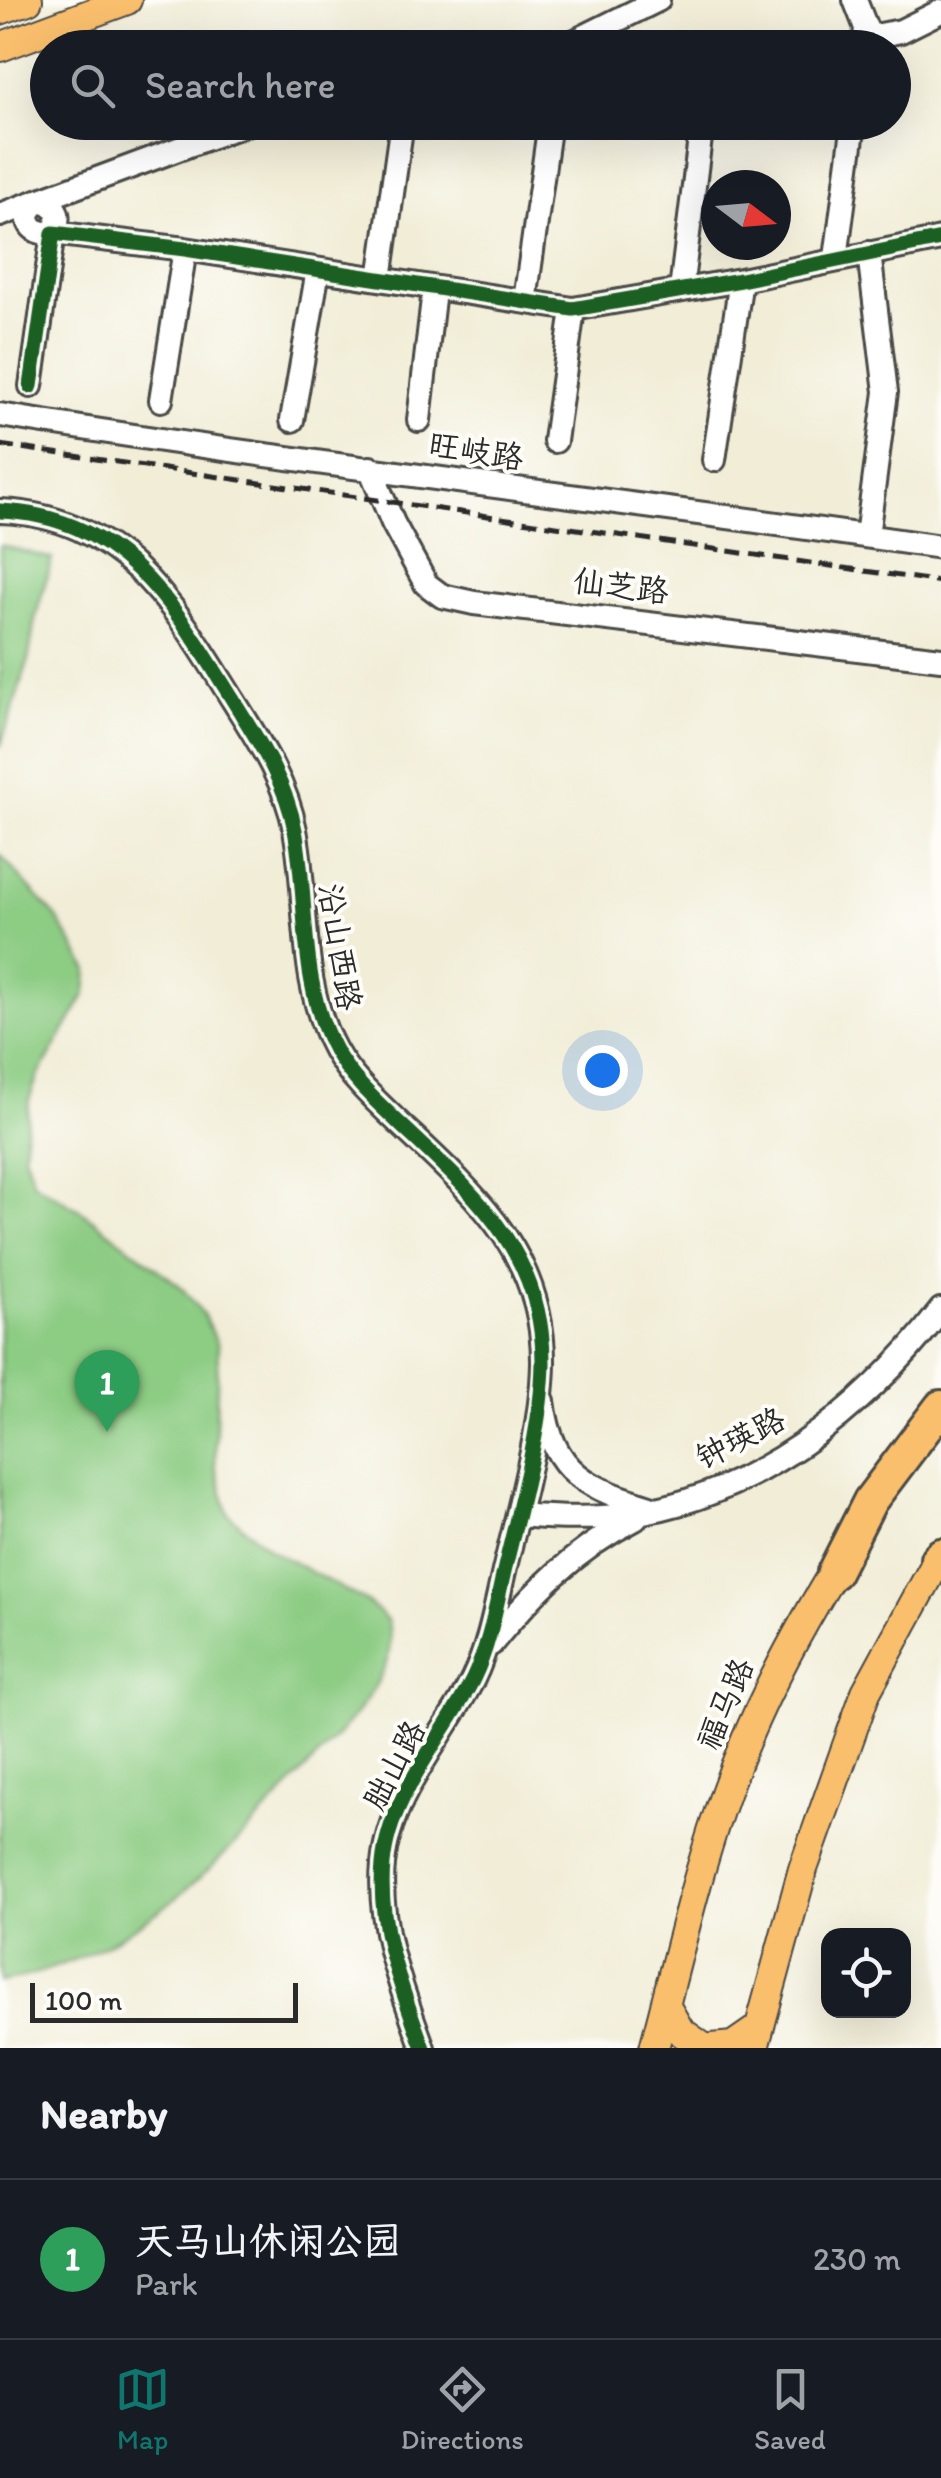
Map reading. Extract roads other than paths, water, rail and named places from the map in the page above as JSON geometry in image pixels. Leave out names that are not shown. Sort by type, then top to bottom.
[{"type":"highway","points":[[834,1572],[870,1501],[941,1407]]},
{"type":"main road","points":[[0,10],[28,0]]},
{"type":"main road","points":[[46,30],[127,0]]},
{"type":"main road","points":[[0,47],[30,36]]},
{"type":"main road","name":"福马路","points":[[654,2048],[701,1871],[730,1781],[786,1651],[834,1572],[922,1446],[941,1427]]},
{"type":"main road","points":[[737,2048],[756,2038],[802,1869],[866,1692],[940,1556]]},
{"type":"main road","points":[[665,2004],[681,2048]]},
{"type":"main road","points":[[665,2004],[680,2031],[704,2048]]},
{"type":"main road","points":[[712,2048],[756,2038]]},
{"type":"street","points":[[597,30],[658,0]]},
{"type":"street","points":[[854,0],[866,30]]},
{"type":"street","points":[[903,30],[941,11]]},
{"type":"street","points":[[0,215],[203,140]]},
{"type":"street","points":[[380,280],[399,140]]},
{"type":"street","points":[[525,300],[547,140]]},
{"type":"street","points":[[681,290],[700,140]]},
{"type":"street","points":[[836,258],[852,140]]},
{"type":"street","points":[[37,202],[28,213],[29,223],[36,230],[52,234],[185,249],[574,309],[941,239]]},
{"type":"street","points":[[31,386],[52,234]]},
{"type":"street","points":[[162,400],[185,249]]},
{"type":"street","points":[[866,536],[886,402],[869,253]]},
{"type":"street","points":[[292,420],[318,270]]},
{"type":"street","points":[[714,460],[740,280]]},
{"type":"street","points":[[419,420],[434,290]]},
{"type":"street","points":[[555,441],[574,309]]},
{"type":"street","name":"旺岐路","points":[[0,415],[524,492],[941,547]]},
{"type":"street","name":"仙芝路","points":[[370,468],[420,576],[442,596],[941,658]]},
{"type":"street","name":"沿山西路","points":[[0,511],[37,515],[99,540],[148,576],[184,620],[250,726],[284,794],[295,831],[313,992],[327,1034],[357,1081],[490,1214],[530,1279],[539,1318],[541,1384],[518,1514]]},
{"type":"street","name":"钟瑛路","points":[[518,1514],[602,1518],[657,1508],[719,1488],[789,1454],[836,1420],[913,1346],[941,1310]]},
{"type":"street","points":[[541,1384],[553,1442],[575,1476],[657,1508]]},
{"type":"street","points":[[486,1651],[532,1596],[576,1555],[657,1508]]},
{"type":"street","name":"胐山路","points":[[423,2048],[390,1949],[382,1891],[383,1862],[394,1816],[486,1651],[518,1514]]},
{"type":"railway","points":[[0,445],[941,582]]},
{"type":"place","name":"天马山休闲公园","points":[[107,1432]]}]
